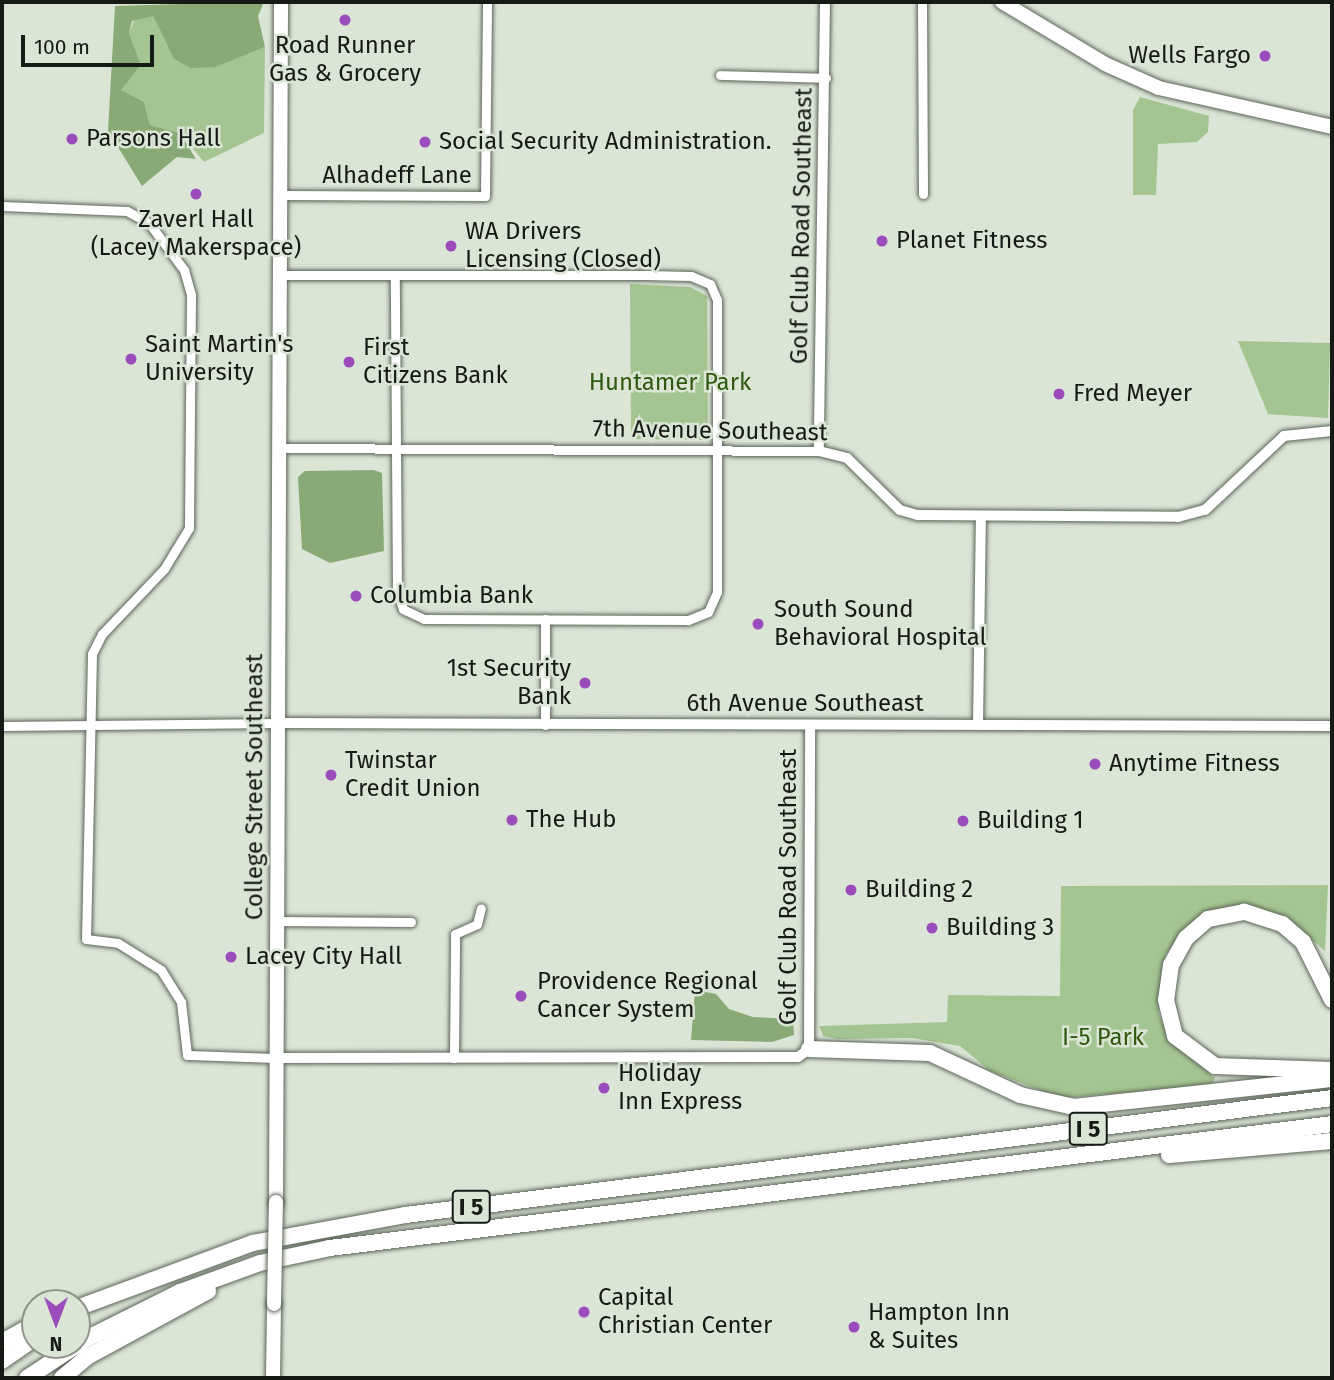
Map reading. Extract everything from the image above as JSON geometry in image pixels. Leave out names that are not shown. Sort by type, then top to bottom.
[{"type":"highway","points":[[1332,1000],[1318,961],[1293,932],[1244,912],[1208,919],[1186,938],[1171,965],[1166,1000],[1175,1035],[1215,1066],[1332,1070]]},
{"type":"highway","points":[[809,1049],[930,1053],[1020,1095],[1074,1107],[1332,1079]]},
{"type":"highway","name":"I 5","points":[[91,1306],[107,1296],[253,1243],[406,1215],[1332,1098]]},
{"type":"highway","name":"I 5","points":[[27,1378],[132,1314],[260,1263],[408,1235],[901,1179],[1332,1124]]},
{"type":"highway","points":[[901,1179],[1332,1140]]},
{"type":"highway","points":[[62,1378],[146,1323],[260,1263]]},
{"type":"highway","points":[[91,1302],[107,1296]]},
{"type":"highway","points":[[2,1342],[21,1332]]},
{"type":"highway","points":[[2,1361],[21,1348]]},
{"type":"main road","name":"College Street Southeast","points":[[273,1378],[277,1058],[281,2]]},
{"type":"main road","points":[[1002,2],[1105,64],[1159,88],[1332,127]]},
{"type":"main road","name":"College Street Southeast","points":[[279,409],[284,448],[280,489]]},
{"type":"street","name":"Alhadeff Lane","points":[[282,195],[485,196],[486,2]]},
{"type":"street","name":"Golf Club Road Southeast","points":[[819,451],[825,2]]},
{"type":"street","points":[[922,2],[923,194]]},
{"type":"street","points":[[720,75],[826,78]]},
{"type":"street","points":[[2,206],[115,208],[139,216],[180,260],[191,295],[189,528],[164,569],[96,644],[87,677],[86,939],[118,943],[161,970],[181,1002],[187,1055],[277,1058],[786,1059],[809,1049]]},
{"type":"street","points":[[281,275],[395,275],[704,280],[717,300],[718,592],[708,612],[688,620],[424,619],[403,609],[397,591],[395,275]]},
{"type":"street","name":"7th Avenue Southeast","points":[[284,448],[819,451],[847,458],[901,510],[981,517],[1189,516],[1205,510],[1273,442],[1296,432],[1332,431]]},
{"type":"street","points":[[978,725],[981,517]]},
{"type":"street","points":[[545,619],[545,725]]},
{"type":"street","points":[[2,726],[87,722],[278,723]]},
{"type":"street","name":"6th Avenue Southeast","points":[[278,723],[1332,726]]},
{"type":"street","name":"Golf Club Road Southeast","points":[[809,1049],[810,725]]},
{"type":"street","points":[[454,1058],[455,934],[477,924],[481,908]]},
{"type":"street","points":[[277,921],[411,922]]},
{"type":"green space","points":[[264,2],[258,16],[265,47],[216,67],[191,68],[174,59],[153,16],[132,21],[129,33],[141,65],[121,90],[144,102],[150,125],[180,133],[196,159],[177,157],[142,186],[108,131],[115,6]]},
{"type":"green space","points":[[136,16],[153,16],[168,47],[216,67],[265,47],[264,133],[204,162],[180,133],[150,125],[144,102],[120,90],[141,65],[129,33]]},
{"type":"green space","points":[[1140,97],[1209,116],[1208,132],[1197,142],[1158,144],[1156,195],[1133,195],[1133,110]]},
{"type":"green space","name":"Huntamer Park","points":[[630,284],[690,287],[707,296],[708,440],[631,439]]},
{"type":"green space","points":[[1238,341],[1330,343],[1328,418],[1268,414]]},
{"type":"green space","points":[[374,470],[382,473],[384,551],[330,563],[302,549],[298,477],[305,471]]},
{"type":"green space","name":"I-5 Park","points":[[1328,885],[1325,951],[1287,918],[1232,907],[1188,925],[1166,954],[1158,1013],[1172,1043],[1215,1078],[1212,1085],[1061,1098],[990,1071],[960,1046],[912,1038],[837,1039],[823,1036],[819,1026],[947,1022],[948,995],[1060,996],[1061,886]]},
{"type":"green space","points":[[695,990],[716,994],[729,1009],[753,1017],[793,1019],[794,1035],[772,1042],[691,1040]]},
{"type":"place","name":"Road Runner Gas & Grocery","points":[[345,20]]},
{"type":"place","name":"Wells Fargo","points":[[1265,56]]},
{"type":"place","name":"Parsons Hall","points":[[72,139]]},
{"type":"place","name":"Social Security Administration.","points":[[425,142]]},
{"type":"place","name":"Zaverl Hall (Lacey Makerspace)","points":[[196,194]]},
{"type":"place","name":"Planet Fitness","points":[[882,241]]},
{"type":"place","name":"WA Drivers Licensing (Closed)","points":[[451,246]]},
{"type":"place","name":"Saint Martin's University","points":[[131,359]]},
{"type":"place","name":"First Citizens Bank","points":[[349,362]]},
{"type":"place","name":"Fred Meyer","points":[[1059,394]]},
{"type":"place","name":"Columbia Bank","points":[[356,596]]},
{"type":"place","name":"South Sound Behavioral Hospital","points":[[758,624]]},
{"type":"place","name":"1st Security Bank","points":[[585,683]]},
{"type":"place","name":"Anytime Fitness","points":[[1095,764]]},
{"type":"place","name":"Twinstar Credit Union","points":[[331,775]]},
{"type":"place","name":"The Hub","points":[[512,820]]},
{"type":"place","name":"Building 1","points":[[963,821]]},
{"type":"place","name":"Building 2","points":[[851,890]]},
{"type":"place","name":"Building 3","points":[[932,928]]},
{"type":"place","name":"Lacey City Hall","points":[[231,957]]},
{"type":"place","name":"Providence Regional Cancer System","points":[[521,996]]},
{"type":"place","name":"Holiday Inn Express","points":[[604,1088]]},
{"type":"place","name":"Capital Christian Center","points":[[584,1312]]},
{"type":"place","name":"Hampton Inn & Suites","points":[[854,1327]]}]
